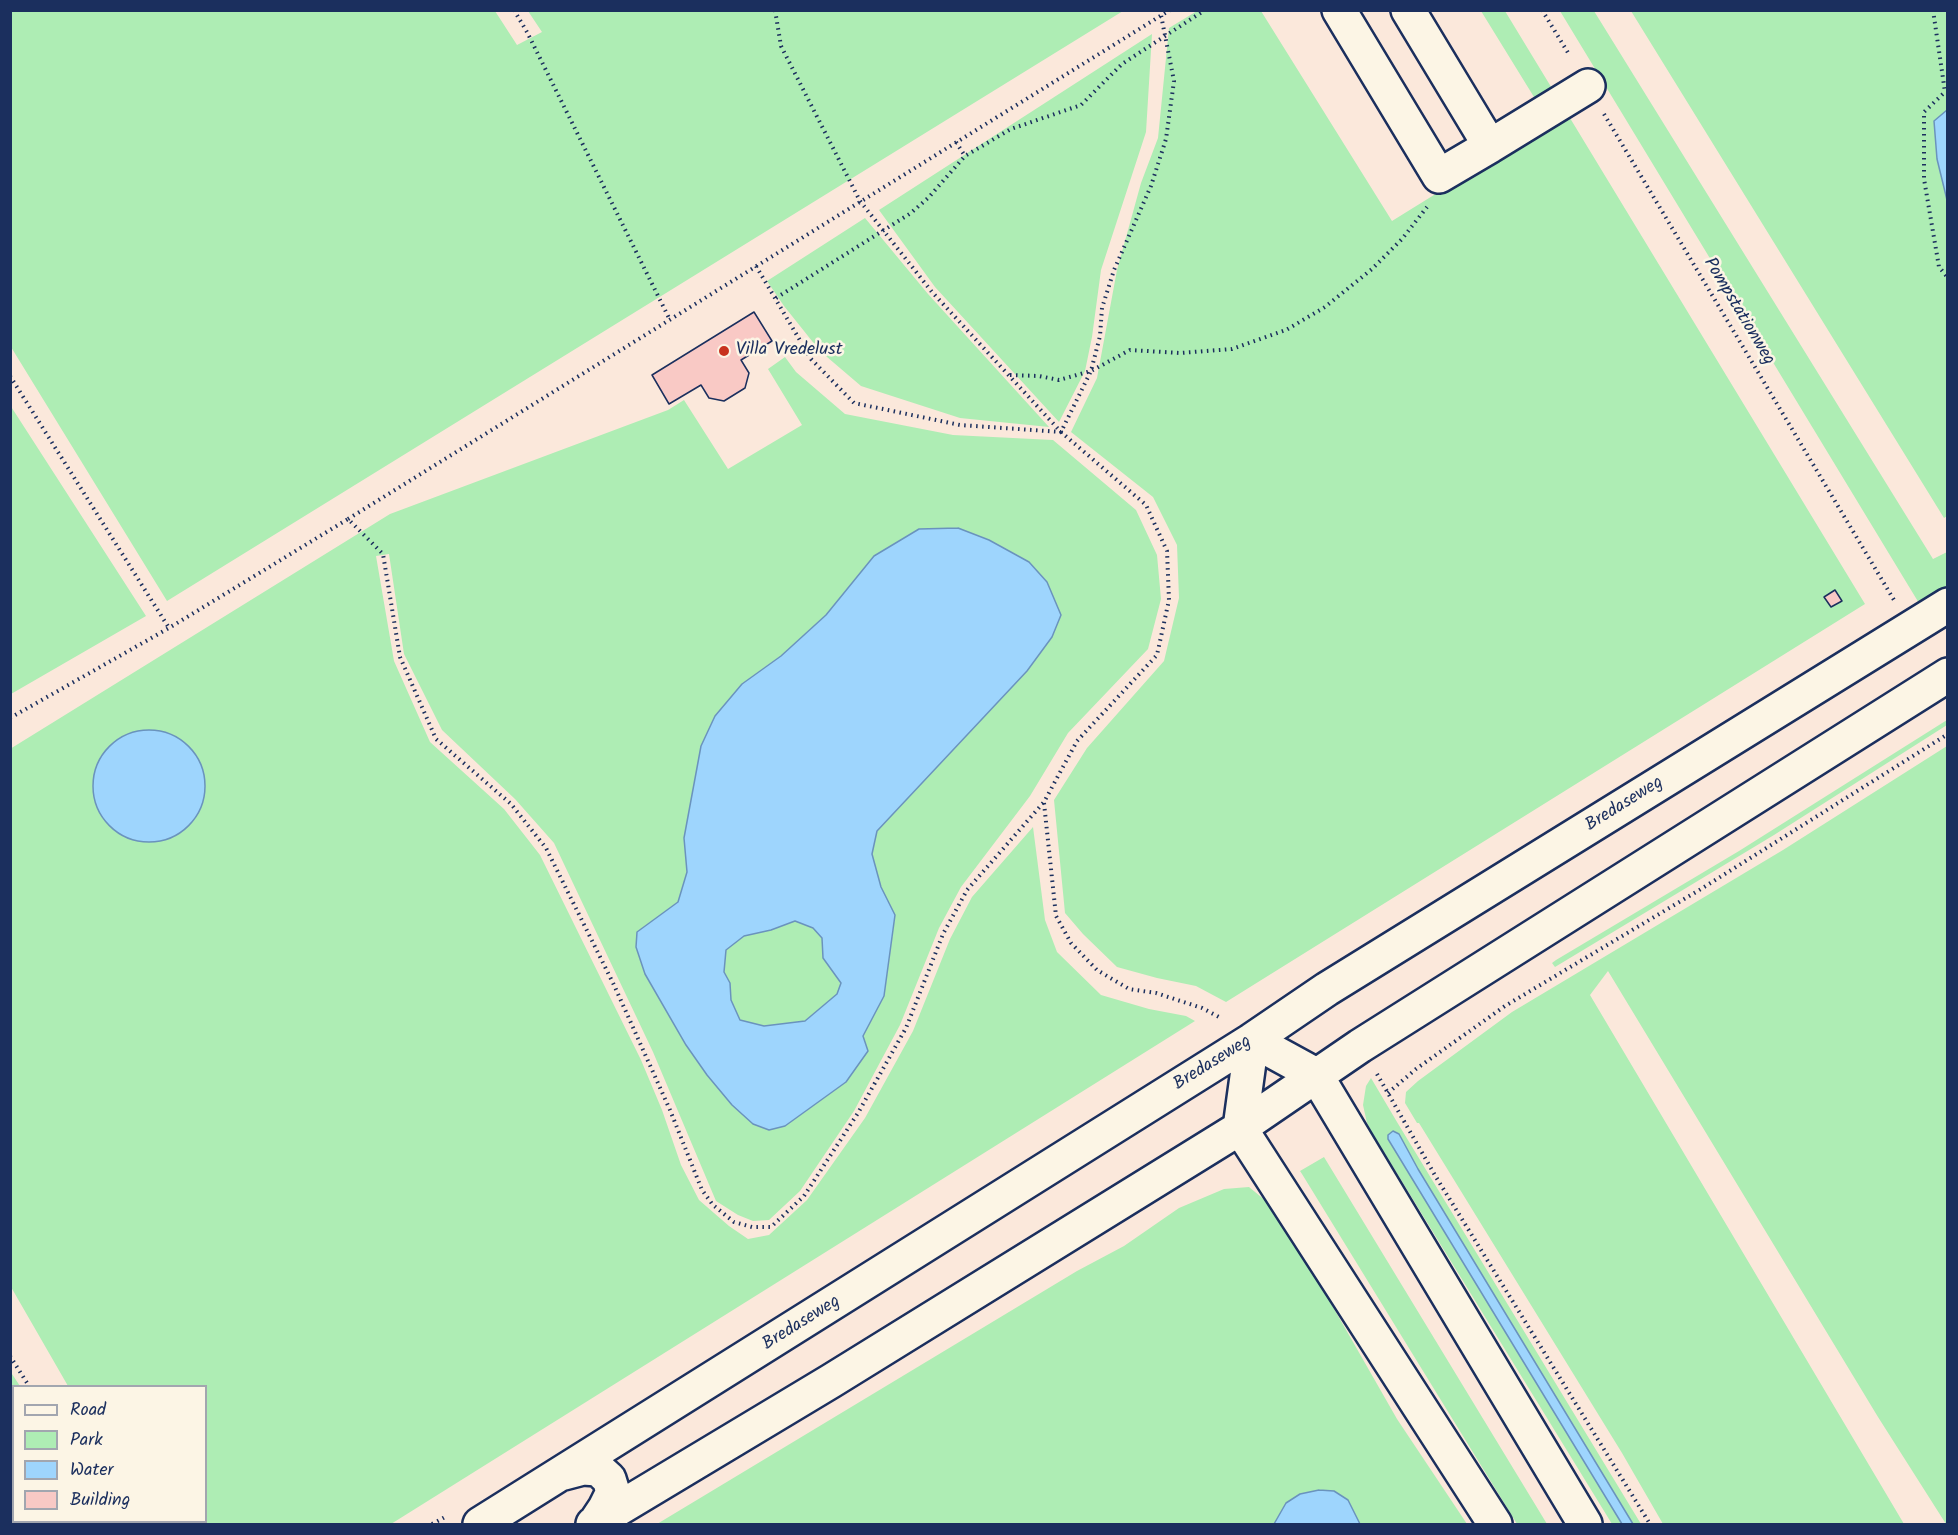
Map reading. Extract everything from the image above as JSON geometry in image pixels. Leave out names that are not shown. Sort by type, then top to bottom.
[{"type":"main road","points":[[1339,10],[1439,176],[1588,86]]},
{"type":"main road","points":[[1408,10],[1490,146]]},
{"type":"main road","name":"Bredaseweg","points":[[480,1524],[564,1473],[1240,1031],[1327,989],[1947,605]]},
{"type":"main road","points":[[594,1524],[841,1375],[1240,1128],[1360,1046],[1947,675]]},
{"type":"main road","points":[[1495,1524],[1240,1128],[1240,1031],[1317,1075],[1585,1524]]},
{"type":"main road","points":[[564,1473],[583,1468],[598,1470],[609,1479],[612,1492],[594,1524]]},
{"type":"path","points":[[514,10],[670,320]]},
{"type":"path","points":[[348,519],[383,554],[400,657],[436,739],[511,804],[546,848],[614,985],[670,1110],[702,1190],[713,1205],[734,1222],[752,1227],[771,1227],[804,1196],[858,1113],[906,1028],[943,934],[967,890],[1044,802],[1077,741],[1156,655],[1170,600],[1167,551],[1146,505],[1061,432],[932,292],[860,201],[781,46],[774,10]]},
{"type":"path","points":[[10,718],[169,628],[348,519],[1170,10]]},
{"type":"path","points":[[776,298],[911,213],[929,197],[965,156],[1011,129],[1081,105],[1122,64],[1205,10]]},
{"type":"path","name":"Pompstationweg","points":[[1542,10],[1911,628]]},
{"type":"path","points":[[1933,10],[1946,92],[1924,112],[1924,179],[1939,267],[1947,278]]},
{"type":"path","points":[[1061,432],[1090,371],[1100,336],[1102,308],[1111,279],[1151,186],[1166,139],[1174,81],[1161,15]]},
{"type":"path","points":[[956,142],[965,156]]},
{"type":"path","points":[[1009,375],[1038,376],[1059,380],[1090,371],[1130,350],[1180,353],[1232,349],[1286,330],[1325,308],[1372,269],[1402,239],[1429,205]]},
{"type":"path","points":[[756,266],[811,359],[854,404],[960,425],[1061,432]]},
{"type":"path","points":[[10,376],[169,628]]},
{"type":"path","points":[[1388,1093],[1416,1069],[1504,1006],[1701,889],[1947,734]]},
{"type":"path","points":[[1044,802],[1056,916],[1071,943],[1097,970],[1129,989],[1156,993],[1202,1008],[1240,1031]]},
{"type":"path","points":[[1360,1046],[1545,1356],[1650,1524]]},
{"type":"path","points":[[10,1356],[28,1385]]},
{"type":"green space","points":[[11,10],[495,11],[517,45],[542,32],[528,11],[1123,11],[167,601],[11,347]]},
{"type":"green space","points":[[1197,11],[1261,11],[1392,221],[1550,123],[1481,11],[1505,11],[1865,604],[1226,1002],[1196,986],[1117,967],[1065,913],[1054,800],[1087,748],[1164,661],[1179,598],[1177,545],[1153,497],[1071,432],[1097,378],[1117,270],[1141,183],[1158,138],[1169,28]]},
{"type":"green space","points":[[1560,11],[1594,11],[1933,559],[1947,552],[1947,606],[1928,618]]},
{"type":"green space","points":[[1631,11],[1947,11],[1947,516],[1944,518]]},
{"type":"green space","points":[[1152,34],[1146,132],[1101,270],[1085,371],[1059,422],[935,287],[879,210]]},
{"type":"green space","points":[[865,218],[928,294],[1049,427],[960,418],[861,386],[820,351],[767,281]]},
{"type":"green space","points":[[785,357],[796,372],[845,414],[953,435],[1053,440],[1136,510],[1157,555],[1161,599],[1148,649],[1068,733],[1030,796],[961,887],[939,928],[900,1025],[854,1111],[800,1191],[769,1220],[753,1221],[738,1215],[716,1201],[653,1052],[554,843],[515,799],[442,730],[404,654],[389,554],[376,556],[394,661],[430,742],[504,809],[540,855],[641,1060],[662,1110],[681,1165],[699,1200],[748,1239],[769,1235],[807,1200],[865,1118],[913,1031],[950,939],[972,897],[1033,827],[1045,920],[1057,952],[1101,995],[1149,1009],[1186,1016],[1195,1021],[391,1524],[149,1524],[207,1523],[207,1385],[67,1385],[11,1287],[10,749],[390,514],[668,410],[684,400],[728,469],[802,425],[768,369]],"holes":[[[989,540],[1029,562],[1047,582],[1052,637],[1027,671],[877,831],[872,854],[881,887],[895,916],[884,996],[863,1036],[846,1082],[785,1126],[769,1130],[753,1124],[707,1075],[686,1045],[645,974],[637,932],[678,902],[687,872],[684,838],[701,746],[715,716],[742,684],[781,656],[826,615],[874,556]]]},
{"type":"green space","points":[[10,405],[146,616],[11,694],[10,694]]},
{"type":"green space","points":[[1947,720],[1947,725],[1774,835],[1555,967],[1552,963],[1739,851]]},
{"type":"green space","points":[[1947,746],[1947,1524],[1878,1417],[1608,971],[1590,995],[1904,1524],[1663,1524],[1622,1453],[1405,1103],[1406,1092],[1512,1012],[1783,850]]},
{"type":"green space","points":[[795,921],[813,928],[822,938],[823,958],[841,983],[837,994],[805,1021],[764,1026],[740,1020],[731,1000],[730,983],[724,972],[726,950],[744,936],[771,930]]},
{"type":"green space","points":[[1371,1078],[1641,1524],[1633,1524],[1399,1134],[1388,1139],[1622,1524],[1612,1524],[1371,1131],[1363,1105],[1366,1086]]},
{"type":"green space","points":[[1324,1157],[1547,1524],[1517,1524],[1300,1171]]},
{"type":"green space","points":[[1249,1187],[1272,1206],[1315,1267],[1325,1293],[1397,1419],[1467,1524],[1360,1524],[1348,1500],[1286,1503],[1274,1524],[657,1524],[1077,1271],[1124,1246],[1179,1208],[1224,1189]]},
{"type":"green space","points":[[10,1371],[19,1385],[12,1385],[12,1523],[100,1524],[11,1524]]},
{"type":"water","points":[[1947,110],[1947,200],[1937,159],[1934,121]]},
{"type":"water","points":[[958,528],[989,540],[1029,562],[1047,582],[1061,615],[1052,637],[1027,671],[877,831],[872,854],[881,887],[895,915],[884,996],[863,1036],[868,1051],[846,1082],[785,1126],[769,1130],[753,1124],[732,1105],[686,1045],[645,974],[636,947],[637,932],[678,902],[687,872],[684,838],[701,746],[715,716],[742,684],[781,656],[826,615],[874,556],[919,529]],"holes":[[[795,921],[813,928],[822,938],[823,958],[841,983],[837,994],[805,1021],[764,1026],[740,1020],[731,1000],[730,983],[724,972],[726,950],[744,936],[771,930]]]},
{"type":"water","points":[[149,730],[170,735],[188,747],[200,765],[205,786],[200,807],[188,825],[170,837],[149,842],[128,837],[110,825],[98,807],[93,786],[98,765],[110,747],[128,735]]},
{"type":"water","points":[[1393,1131],[1399,1134],[1633,1524],[1622,1524],[1388,1139],[1388,1135]]},
{"type":"water","points":[[1319,1490],[1334,1491],[1348,1500],[1360,1524],[1274,1524],[1286,1503],[1300,1494]]},
{"type":"building","name":"Villa Vredelust","points":[[754,312],[772,341],[741,360],[749,373],[745,388],[724,401],[709,398],[701,385],[669,404],[652,375]]},
{"type":"building","points":[[1835,590],[1842,601],[1831,607],[1824,597]]},
{"type":"place","name":"Villa Vredelust","points":[[724,351]]}]
